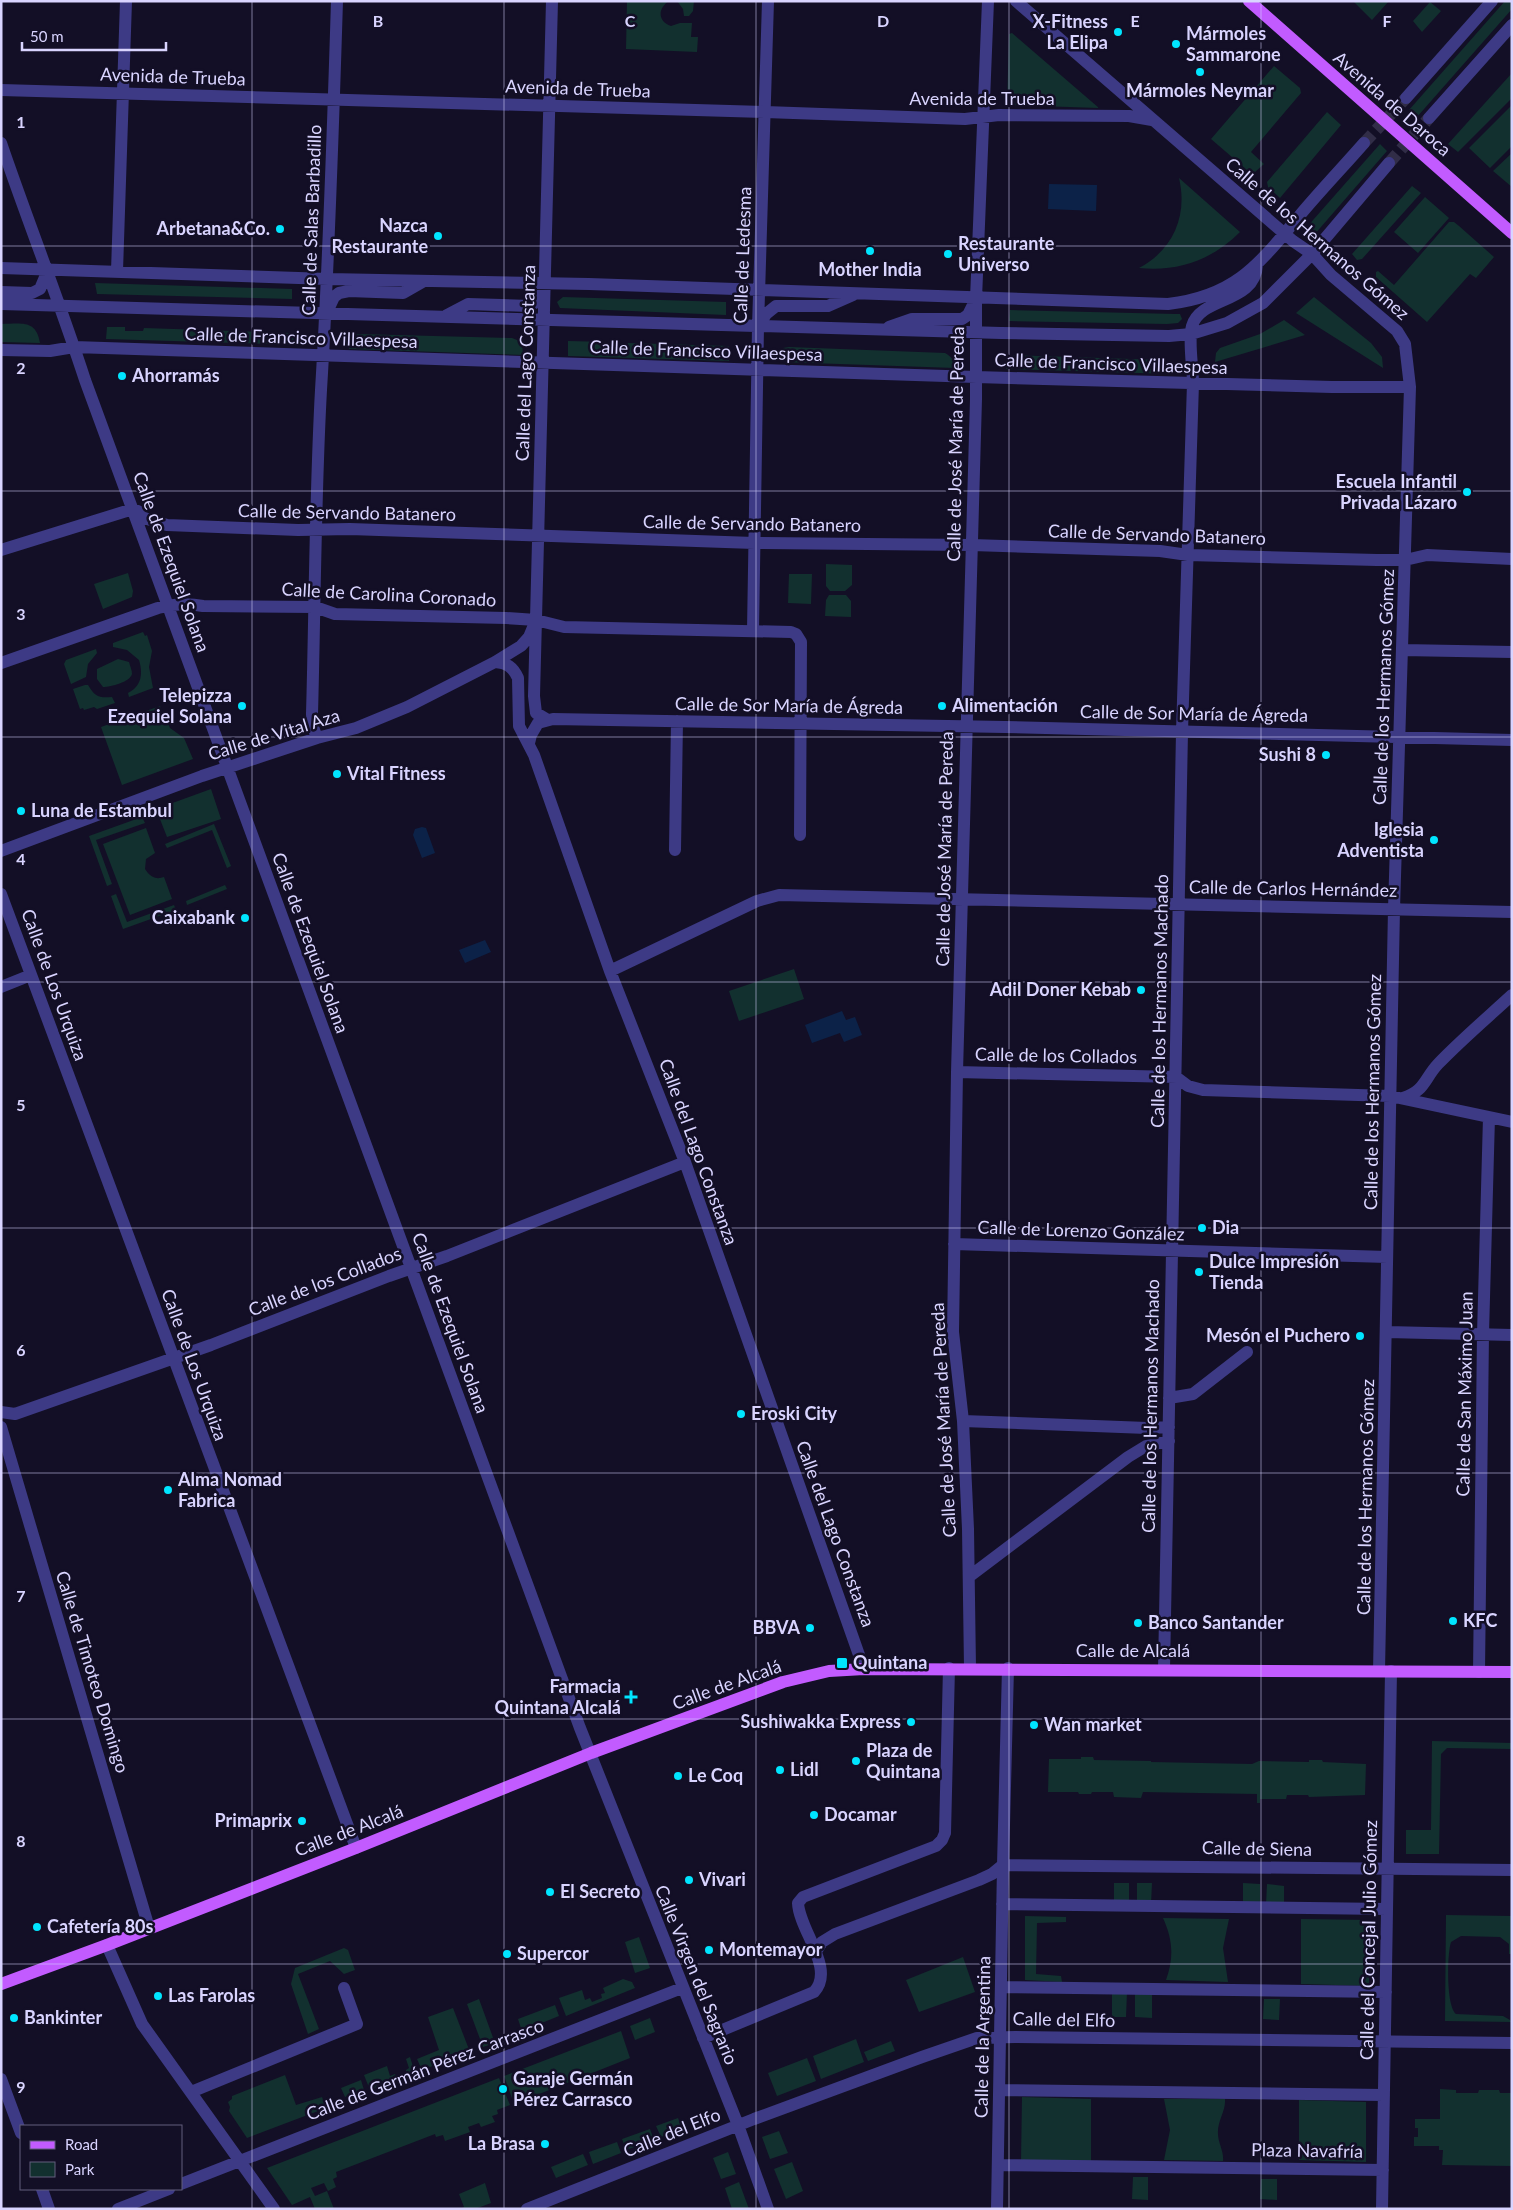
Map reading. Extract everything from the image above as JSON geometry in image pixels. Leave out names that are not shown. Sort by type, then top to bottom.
[{"type":"main road","name":"Avenida de Daroca","points":[[1249,1],[1512,234]]},
{"type":"main road","name":"Calle de Alcalá","points":[[1,1984],[107,1945],[356,1848],[591,1753],[783,1682],[829,1671],[1008,1668],[1512,1672]]},
{"type":"street","points":[[117,271],[126,1]]},
{"type":"street","name":"Calle de Salas Barbadillo","points":[[317,738],[313,727],[312,714],[316,530],[328,279],[337,1]]},
{"type":"street","name":"Calle del Lago Constanza","points":[[546,719],[539,717],[534,706],[552,1]]},
{"type":"street","name":"Calle de Ledesma","points":[[753,630],[758,326],[768,1]]},
{"type":"street","name":"Calle de José María de Pereda","points":[[970,1668],[970,1576],[963,1421],[953,1348],[954,1244],[976,378],[976,298],[988,1]]},
{"type":"street","name":"Calle de los Hermanos Gómez","points":[[1016,1],[1285,233],[1312,254],[1331,275],[1397,331],[1406,350],[1410,387],[1390,1096],[1387,1257],[1385,1671]]},
{"type":"street","points":[[1406,98],[1492,1]]},
{"type":"street","points":[[1429,118],[1512,25]]},
{"type":"street","name":"Avenida de Trueba","points":[[1,90],[965,119],[1000,115],[1129,116],[1153,120]]},
{"type":"street","name":"Calle de Ezequiel Solana","points":[[1,143],[411,1268],[591,1753]]},
{"type":"street","name":"Calle de Francisco Villaespesa","points":[[1,268],[1177,303],[1201,298],[1220,290],[1257,264],[1364,143]]},
{"type":"street","name":"Calle de Francisco Villaespesa","points":[[1,304],[545,318],[758,326],[1169,336],[1191,334],[1228,323],[1263,303],[1312,254],[1388,163]]},
{"type":"street","name":"Calle de Francisco Villaespesa","points":[[1191,334],[1195,318],[1202,310],[1229,298],[1252,283],[1257,274],[1257,264]]},
{"type":"street","points":[[1,292],[32,293],[40,289],[48,270]]},
{"type":"street","name":"Calle de Francisco Villaespesa","points":[[326,312],[334,297],[339,293],[349,291],[403,293],[424,280]]},
{"type":"street","points":[[446,316],[468,304],[529,306],[540,297],[546,283]]},
{"type":"street","name":"Calle de Francisco Villaespesa","points":[[758,326],[766,314],[776,306],[828,306],[856,294]]},
{"type":"street","name":"Calle de Francisco Villaespesa","points":[[881,329],[912,319],[962,319],[968,315],[976,298]]},
{"type":"street","name":"Calle de los Hermanos Machado","points":[[1164,1669],[1182,732],[1193,384],[1191,334]]},
{"type":"street","name":"Calle de Francisco Villaespesa","points":[[1,350],[50,350],[74,347],[976,378],[1410,387]]},
{"type":"street","points":[[1,550],[133,509]]},
{"type":"street","name":"Calle de Servando Batanero","points":[[133,509],[140,512],[144,518],[167,524],[316,530],[350,529],[754,543],[972,545],[1160,551],[1188,554],[1405,560],[1427,555],[1512,559]]},
{"type":"street","name":"Calle de Carolina Coronado","points":[[1,663],[169,605],[192,604],[203,606],[315,607],[335,614],[536,620],[564,627],[791,632],[800,638],[802,724]]},
{"type":"street","name":"Calle de Vital Aza","points":[[1,851],[228,768],[317,738],[356,728],[407,707],[495,662],[521,646],[529,637],[536,620]]},
{"type":"street","points":[[1402,650],[1512,652]]},
{"type":"street","name":"Calle del Lago Constanza","points":[[495,662],[509,665],[515,670],[518,678],[519,726],[521,733],[529,743],[610,971],[685,1162],[864,1669]]},
{"type":"street","points":[[529,743],[534,728],[538,723],[546,719]]},
{"type":"street","name":"Calle de Sor María de Ágreda","points":[[546,719],[1512,740]]},
{"type":"street","points":[[675,850],[677,721]]},
{"type":"street","points":[[800,835],[802,724]]},
{"type":"street","name":"Calle de Los Urquiza","points":[[1,894],[356,1848]]},
{"type":"street","name":"Calle de Carlos Hernández","points":[[610,971],[756,901],[779,895],[1512,912]]},
{"type":"street","points":[[1,987],[31,976]]},
{"type":"street","points":[[1403,1098],[1414,1094],[1422,1088],[1437,1065],[1512,995]]},
{"type":"street","name":"Calle de los Collados","points":[[957,1072],[1176,1076],[1188,1086],[1203,1090],[1390,1096],[1512,1122]]},
{"type":"street","name":"Calle de San Máximo Juan","points":[[1479,1672],[1483,1334],[1489,1118]]},
{"type":"street","name":"Calle de los Collados","points":[[1,1412],[15,1414],[173,1358],[685,1162]]},
{"type":"street","name":"Calle de Lorenzo González","points":[[954,1244],[1387,1257]]},
{"type":"street","points":[[1387,1332],[1512,1335]]},
{"type":"street","points":[[1169,1398],[1192,1394],[1247,1352]]},
{"type":"street","points":[[963,1421],[1147,1428],[1169,1427]]},
{"type":"street","name":"Calle de Timoteo Domingo","points":[[1,1427],[149,1928]]},
{"type":"street","points":[[970,1576],[1128,1457],[1146,1446],[1169,1441]]},
{"type":"street","points":[[703,2038],[814,1992],[822,1980],[821,1969],[798,1913],[798,1903],[803,1897],[936,1846],[942,1840],[945,1833],[949,1668]]},
{"type":"street","name":"Calle de la Argentina","points":[[997,2209],[1008,1668]]},
{"type":"street","name":"Calle del Concejal Julio Gómez","points":[[1382,2209],[1388,1868],[1385,1671]]},
{"type":"street","name":"Calle Virgen del Sagrario","points":[[591,1753],[682,1988],[738,2126],[768,2209]]},
{"type":"street","points":[[815,1953],[822,1942],[835,1934],[979,1880],[992,1874],[1003,1865]]},
{"type":"street","name":"Calle de Siena","points":[[1003,1865],[1512,1870]]},
{"type":"street","points":[[1002,1904],[1387,1909]]},
{"type":"street","points":[[107,1945],[142,2024],[241,2160],[274,2209]]},
{"type":"street","points":[[1002,1987],[1386,1992]]},
{"type":"street","points":[[191,2092],[357,2024],[344,1988]]},
{"type":"street","name":"Calle de Germán Pérez Carrasco","points":[[182,2184],[682,1988]]},
{"type":"street","name":"Calle del Elfo","points":[[527,2209],[922,2056],[977,2038],[1512,2042]]},
{"type":"street","points":[[1,2079],[20,2130]]},
{"type":"street","points":[[1000,2090],[1384,2095]]},
{"type":"street","name":"Plaza Navafría","points":[[998,2165],[1383,2170]]},
{"type":"street","points":[[42,2190],[49,2209]]},
{"type":"street","points":[[118,2209],[166,2190]]},
{"type":"green space","points":[[627,1],[669,1],[661,11],[661,18],[666,24],[671,26],[680,23],[692,23],[691,37],[698,37],[697,52],[626,49]]},
{"type":"green space","points":[[677,1],[694,1],[693,11],[689,16],[684,16],[683,9]]},
{"type":"green space","points":[[1353,1],[1389,1],[1372,20]]},
{"type":"green space","points":[[1505,1],[1512,1],[1512,9],[1417,117],[1409,110]]},
{"type":"green space","points":[[1430,2],[1441,11],[1422,32],[1413,21]]},
{"type":"green space","points":[[1012,33],[1099,108],[1007,105],[1009,34]]},
{"type":"green space","points":[[1274,66],[1300,88],[1301,93],[1251,152],[1264,164],[1255,172],[1247,170],[1211,139]]},
{"type":"green space","points":[[1512,73],[1512,98],[1458,152],[1448,144]]},
{"type":"green space","points":[[1512,105],[1512,146],[1490,168],[1469,148]]},
{"type":"green space","points":[[1327,112],[1341,125],[1280,198],[1268,187],[1267,182]]},
{"type":"green space","points":[[1380,144],[1387,151],[1314,235],[1308,235],[1305,232],[1306,228]]},
{"type":"green space","points":[[1512,153],[1512,187],[1493,171]]},
{"type":"green space","points":[[1179,178],[1240,232],[1218,250],[1194,262],[1167,268],[1139,268],[1161,252],[1175,231],[1181,206]]},
{"type":"green space","points":[[1412,186],[1421,193],[1362,259],[1357,260],[1352,254]]},
{"type":"green space","points":[[1425,197],[1449,218],[1418,253],[1394,232]]},
{"type":"green space","points":[[1449,222],[1454,222],[1494,257],[1476,278],[1470,274],[1427,322],[1376,277],[1376,272],[1378,271],[1394,285]]},
{"type":"green space","points":[[95,283],[292,289],[292,299],[97,294]]},
{"type":"green space","points":[[563,297],[726,302],[726,315],[560,308],[557,302]]},
{"type":"green space","points":[[1314,297],[1371,343],[1382,357],[1383,368],[1296,313]]},
{"type":"green space","points":[[1010,310],[1180,314],[1182,319],[1178,323],[1167,324],[1009,321]]},
{"type":"green space","points":[[1284,320],[1305,335],[1215,362],[1216,353],[1220,348],[1260,334]]},
{"type":"green space","points":[[1,324],[27,324],[35,330],[40,343],[1,342]]},
{"type":"green space","points":[[107,327],[125,327],[125,331],[143,331],[144,328],[291,333],[302,337],[303,345],[106,339]]},
{"type":"green space","points":[[353,335],[512,338],[522,342],[523,355],[349,349],[350,339]]},
{"type":"green space","points":[[568,341],[608,342],[609,345],[627,345],[628,343],[729,346],[729,361],[568,356]]},
{"type":"green space","points":[[783,348],[945,353],[952,359],[955,368],[782,362]]},
{"type":"green space","points":[[1008,355],[1162,360],[1170,365],[1172,374],[1006,369]]},
{"type":"green space","points":[[826,564],[852,565],[852,585],[845,591],[830,591],[826,586]]},
{"type":"green space","points":[[128,573],[133,591],[132,597],[103,609],[94,584]]},
{"type":"green space","points":[[789,574],[812,574],[811,604],[788,603]]},
{"type":"green space","points":[[829,595],[846,595],[851,601],[851,617],[825,616],[826,600]]},
{"type":"green space","points":[[143,632],[145,636],[147,635],[152,651],[149,667],[153,688],[129,697],[128,693],[139,683],[141,670],[139,660],[127,650],[113,647],[113,643]]},
{"type":"green space","points":[[96,649],[97,653],[88,664],[86,677],[71,684],[64,664],[66,660]]},
{"type":"green space","points":[[118,659],[129,662],[132,672],[131,677],[120,684],[103,687],[97,679],[97,669]]},
{"type":"green space","points":[[88,685],[98,696],[112,697],[115,703],[97,709],[94,707],[84,710],[83,708],[80,709],[73,689]]},
{"type":"green space","points":[[160,706],[170,728],[184,738],[193,759],[122,785],[101,727]]},
{"type":"green space","points":[[211,789],[221,819],[167,837],[156,809]]},
{"type":"green space","points":[[142,817],[145,823],[96,840],[112,884],[107,886],[89,836]]},
{"type":"green space","points":[[214,824],[231,866],[227,868],[212,830],[167,848],[165,844]]},
{"type":"green space","points":[[146,828],[155,853],[146,859],[145,869],[153,877],[164,877],[172,899],[130,915],[103,844]]},
{"type":"green space","points":[[225,885],[227,889],[187,905],[186,901]]},
{"type":"green space","points":[[116,894],[127,922],[174,905],[176,910],[123,929],[111,896]]},
{"type":"green space","points":[[794,969],[804,999],[739,1021],[729,991]]},
{"type":"green space","points":[[1432,1741],[1512,1743],[1512,1749],[1447,1748],[1441,1754],[1439,1854],[1406,1854],[1406,1830],[1431,1830]]},
{"type":"green space","points":[[1081,1757],[1093,1757],[1094,1760],[1151,1762],[1252,1764],[1259,1761],[1309,1762],[1309,1760],[1322,1760],[1323,1762],[1366,1764],[1365,1795],[1309,1797],[1308,1795],[1287,1795],[1286,1799],[1260,1799],[1260,1803],[1257,1803],[1257,1794],[1143,1792],[1141,1798],[1114,1797],[1113,1792],[1079,1794],[1078,1792],[1048,1792],[1049,1759],[1081,1759]]},
{"type":"green space","points":[[1114,1883],[1129,1883],[1129,1904],[1114,1904]]},
{"type":"green space","points":[[1137,1883],[1152,1883],[1151,1904],[1137,1905]]},
{"type":"green space","points":[[1243,1883],[1260,1884],[1260,1905],[1243,1905]]},
{"type":"green space","points":[[1267,1884],[1284,1886],[1284,1905],[1266,1905]]},
{"type":"green space","points":[[1446,1915],[1512,1916],[1512,1954],[1509,1954],[1509,1944],[1500,1937],[1461,1936],[1451,1942],[1448,1968],[1450,2001],[1456,2014],[1503,2016],[1511,2022],[1445,2021]]},
{"type":"green space","points":[[1025,1916],[1066,1917],[1066,1922],[1037,1923],[1036,1974],[1061,1976],[1062,1982],[1025,1980]]},
{"type":"green space","points":[[1163,1918],[1229,1919],[1223,1948],[1228,1982],[1166,1980],[1171,1949],[1169,1934]]},
{"type":"green space","points":[[1301,1919],[1370,1920],[1369,1986],[1301,1984]]},
{"type":"green space","points":[[639,1937],[650,1968],[635,1973],[625,1942]]},
{"type":"green space","points":[[344,1948],[348,1950],[355,1970],[344,1974],[330,1961],[298,1974],[319,2029],[308,2034],[291,1984],[295,1968]]},
{"type":"green space","points":[[963,1957],[975,1992],[919,2012],[906,1980]]},
{"type":"green space","points":[[623,1979],[632,1982],[635,1988],[566,2016],[559,1998],[582,1990],[585,2000],[590,1998],[592,2002],[602,1998],[601,1994],[605,1993],[603,1988]]},
{"type":"green space","points":[[1112,1992],[1127,1992],[1126,2017],[1112,2017]]},
{"type":"green space","points":[[1135,1992],[1152,1992],[1152,2018],[1135,2017]]},
{"type":"green space","points":[[479,1999],[495,2043],[483,2047],[467,2004]]},
{"type":"green space","points":[[1264,1999],[1280,1999],[1279,2020],[1263,2019]]},
{"type":"green space","points":[[555,2005],[559,2016],[522,2031],[518,2019]]},
{"type":"green space","points":[[453,2008],[470,2052],[422,2070],[417,2059],[439,2050],[428,2017]]},
{"type":"green space","points":[[650,2018],[655,2032],[635,2040],[630,2026]]},
{"type":"green space","points":[[621,2031],[630,2058],[514,2104],[504,2076]]},
{"type":"green space","points":[[856,2039],[864,2062],[821,2079],[813,2056]]},
{"type":"green space","points":[[891,2041],[895,2051],[868,2061],[864,2052]]},
{"type":"green space","points":[[410,2057],[415,2073],[370,2090],[364,2075],[387,2066],[390,2076],[395,2074],[397,2078],[406,2074],[406,2070],[409,2068],[406,2059]]},
{"type":"green space","points":[[807,2058],[816,2081],[777,2096],[768,2073]]},
{"type":"green space","points":[[285,2075],[296,2105],[322,2097],[326,2108],[247,2138],[229,2111],[228,2102],[232,2099],[232,2096]]},
{"type":"green space","points":[[499,2078],[510,2105],[497,2110],[498,2114],[492,2116],[495,2122],[481,2127],[479,2123],[468,2127],[470,2132],[445,2141],[443,2135],[436,2137],[435,2134],[336,2172],[337,2177],[333,2179],[336,2187],[328,2191],[324,2183],[311,2188],[315,2196],[327,2191],[334,2209],[315,2209],[310,2197],[292,2205],[267,2168]]},
{"type":"green space","points":[[361,2080],[364,2090],[345,2097],[341,2088]]},
{"type":"green space","points":[[1440,2089],[1456,2090],[1456,2093],[1478,2093],[1479,2090],[1499,2090],[1500,2093],[1512,2093],[1512,2166],[1442,2165],[1443,2150],[1439,2150],[1439,2146],[1414,2146],[1414,2137],[1418,2137],[1415,2119],[1440,2119]]},
{"type":"green space","points":[[1022,2097],[1091,2099],[1091,2162],[1021,2161]]},
{"type":"green space","points":[[1164,2099],[1225,2099],[1218,2129],[1223,2161],[1164,2160],[1170,2130]]},
{"type":"green space","points":[[1299,2100],[1366,2102],[1366,2162],[1299,2160]]},
{"type":"green space","points":[[678,2118],[682,2129],[661,2137],[656,2126]]},
{"type":"green space","points":[[650,2129],[654,2140],[626,2150],[622,2139]]},
{"type":"green space","points":[[779,2131],[788,2153],[770,2159],[762,2137]]},
{"type":"green space","points":[[617,2142],[621,2153],[593,2164],[589,2152]]},
{"type":"green space","points":[[728,2152],[736,2174],[721,2179],[713,2158]]},
{"type":"green space","points":[[583,2154],[588,2165],[556,2178],[551,2167]]},
{"type":"green space","points":[[792,2162],[803,2191],[786,2199],[774,2169]]},
{"type":"green space","points":[[1133,2177],[1148,2177],[1148,2200],[1132,2199]]},
{"type":"green space","points":[[1261,2179],[1277,2179],[1277,2200],[1260,2199]]},
{"type":"green space","points":[[739,2182],[749,2209],[732,2209],[725,2188]]},
{"type":"green space","points":[[485,2183],[491,2203],[475,2209],[460,2209],[464,2207],[459,2194]]},
{"type":"water","points":[[1049,184],[1097,185],[1096,211],[1048,209]]},
{"type":"water","points":[[426,828],[435,853],[422,858],[413,835],[415,829]]},
{"type":"water","points":[[485,940],[491,952],[465,963],[459,950]]},
{"type":"water","points":[[842,1011],[846,1020],[855,1017],[862,1035],[844,1042],[840,1033],[812,1043],[805,1025]]},
{"type":"tunnel","points":[[1364,143],[1406,98]]},
{"type":"tunnel","points":[[1389,163],[1429,118]]},
{"type":"place","name":"X-Fitness La Elipa","points":[[1118,32]]},
{"type":"place","name":"Mármoles Sammarone","points":[[1176,44]]},
{"type":"place","name":"Mármoles Neymar","points":[[1200,72]]},
{"type":"place","name":"Arbetana&Co.","points":[[280,229]]},
{"type":"place","name":"Nazca Restaurante","points":[[438,236]]},
{"type":"place","name":"Mother India","points":[[870,251]]},
{"type":"place","name":"Restaurante Universo","points":[[948,254]]},
{"type":"place","name":"Ahorramás","points":[[122,376]]},
{"type":"place","name":"Escuela Infantil Privada Lázaro","points":[[1467,492]]},
{"type":"place","name":"Telepizza Ezequiel Solana","points":[[242,706]]},
{"type":"place","name":"Alimentación","points":[[942,706]]},
{"type":"place","name":"Sushi 8","points":[[1326,755]]},
{"type":"place","name":"Vital Fitness","points":[[337,774]]},
{"type":"place","name":"Luna de Estambul","points":[[21,811]]},
{"type":"place","name":"Iglesia Adventista","points":[[1434,840]]},
{"type":"place","name":"Caixabank","points":[[245,918]]},
{"type":"place","name":"Adil Doner Kebab","points":[[1141,990]]},
{"type":"place","name":"Dia","points":[[1202,1228]]},
{"type":"place","name":"Dulce Impresión Tienda","points":[[1199,1272]]},
{"type":"place","name":"Mesón el Puchero","points":[[1360,1336]]},
{"type":"place","name":"Eroski City","points":[[741,1414]]},
{"type":"place","name":"Alma Nomad Fabrica","points":[[168,1490]]},
{"type":"place","name":"KFC","points":[[1453,1621]]},
{"type":"place","name":"Banco Santander","points":[[1138,1623]]},
{"type":"place","name":"BBVA","points":[[810,1628]]},
{"type":"place","name":"Quintana","points":[[842,1663]]},
{"type":"place","name":"Farmacia Quintana Alcalá","points":[[631,1697]]},
{"type":"place","name":"Sushiwakka Express","points":[[911,1722]]},
{"type":"place","name":"Wan market","points":[[1034,1725]]},
{"type":"place","name":"Plaza de Quintana","points":[[856,1761]]},
{"type":"place","name":"Lidl","points":[[780,1770]]},
{"type":"place","name":"Le Coq","points":[[678,1776]]},
{"type":"place","name":"Docamar","points":[[814,1815]]},
{"type":"place","name":"Primaprix","points":[[302,1821]]},
{"type":"place","name":"Vivari","points":[[689,1880]]},
{"type":"place","name":"El Secreto","points":[[550,1892]]},
{"type":"place","name":"Cafetería 80s","points":[[37,1927]]},
{"type":"place","name":"Montemayor","points":[[709,1950]]},
{"type":"place","name":"Supercor","points":[[507,1954]]},
{"type":"place","name":"Las Farolas","points":[[158,1996]]},
{"type":"place","name":"Bankinter","points":[[14,2018]]},
{"type":"place","name":"Garaje Germán Pérez Carrasco","points":[[503,2089]]},
{"type":"place","name":"La Brasa","points":[[545,2144]]}]
